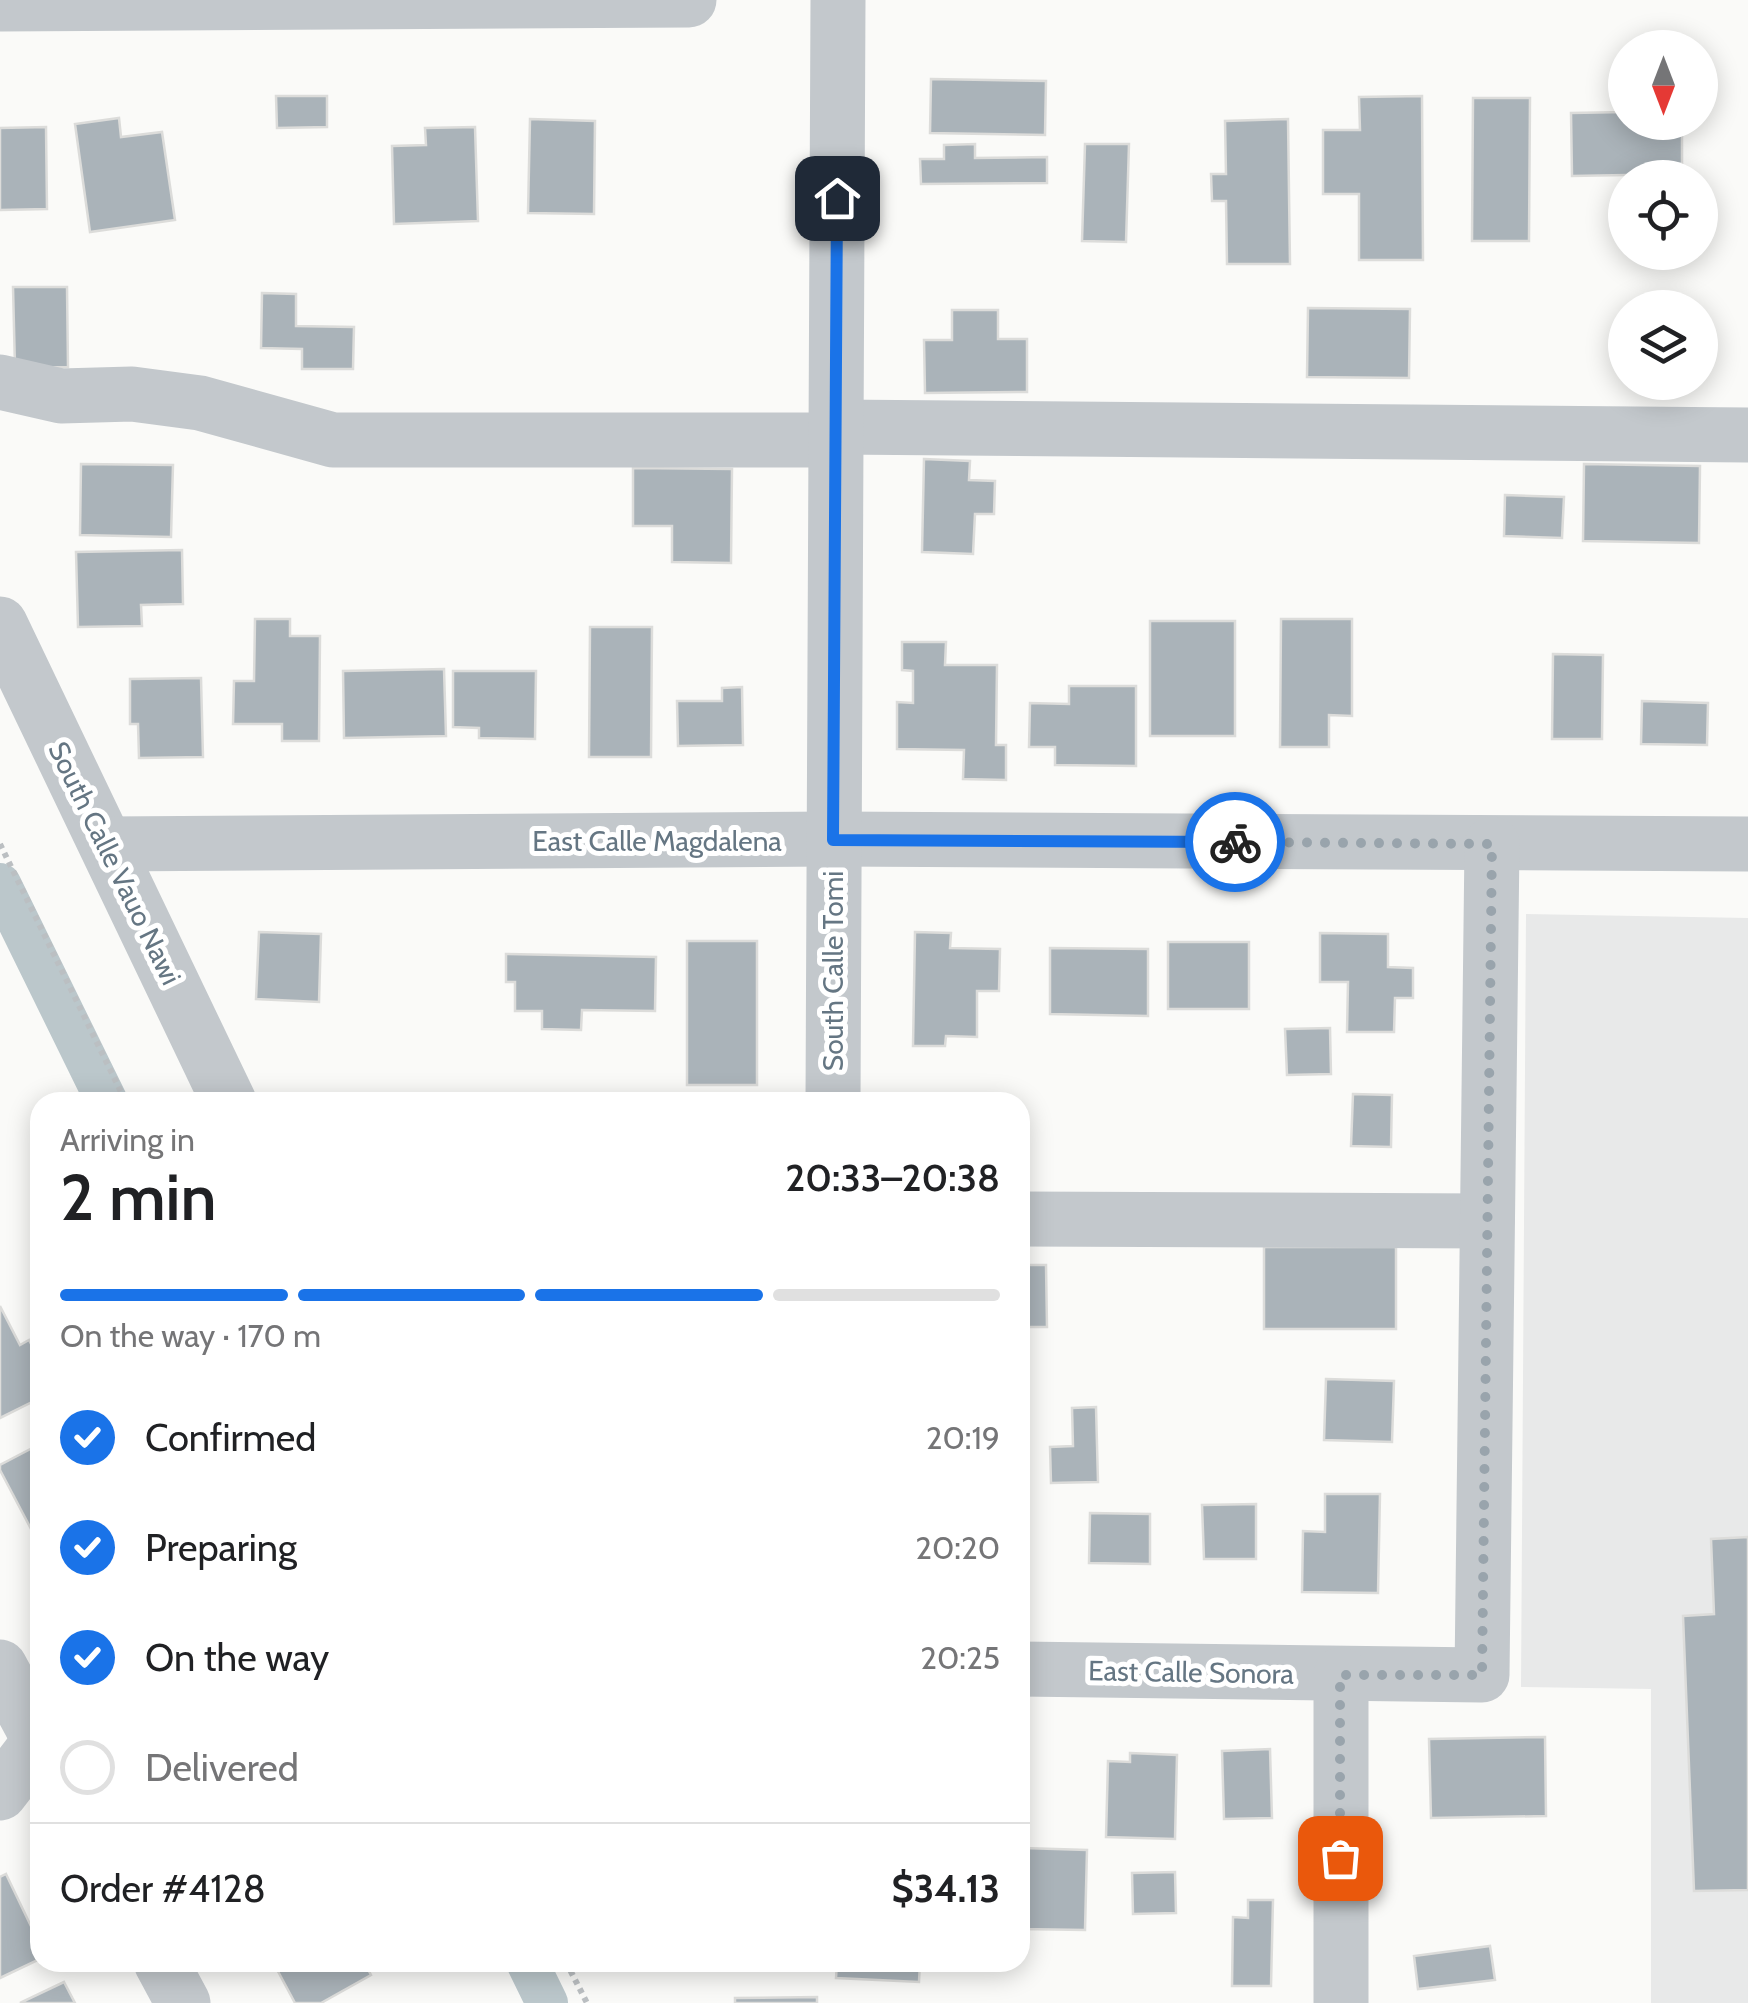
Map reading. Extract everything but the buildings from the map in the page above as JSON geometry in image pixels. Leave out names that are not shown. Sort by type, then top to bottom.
[{"type":"street","points":[[0,4],[689,0]]},
{"type":"street","name":"South Calle Tomi","points":[[833,1092],[838,0]]},
{"type":"street","points":[[0,382],[61,396],[132,394],[200,403],[333,440],[836,433],[1748,435]]},
{"type":"street","name":"South Calle Vauo Nawi","points":[[0,624],[224,1092]]},
{"type":"street","name":"East Calle Magdalena","points":[[106,844],[833,840],[1748,844]]},
{"type":"street","points":[[1030,1219],[1487,1222],[1492,844]]},
{"type":"street","name":"East Calle Sonora","points":[[1030,1669],[1482,1675],[1487,1222]]},
{"type":"street","points":[[0,1668],[30,1723]]},
{"type":"street","points":[[1340,1675],[1340,2003]]},
{"type":"street","points":[[0,1793],[30,1754]]},
{"type":"street","points":[[166,1972],[183,2003]]},
{"type":"path","points":[[0,844],[121,1092]]},
{"type":"path","points":[[571,1972],[587,2003]]},
{"type":"shaded area","points":[[1526,914],[1748,918],[1748,2003],[1651,2003],[1651,1689],[1521,1687]]},
{"type":"waterway","points":[[0,884],[102,1092]]},
{"type":"waterway","points":[[532,1972],[547,2003]]},
{"type":"way so far","points":[[1235,842],[1492,844],[1482,1675],[1340,1675],[1340,1858]]},
{"type":"route","points":[[837,198],[833,840],[1235,842]]}]
